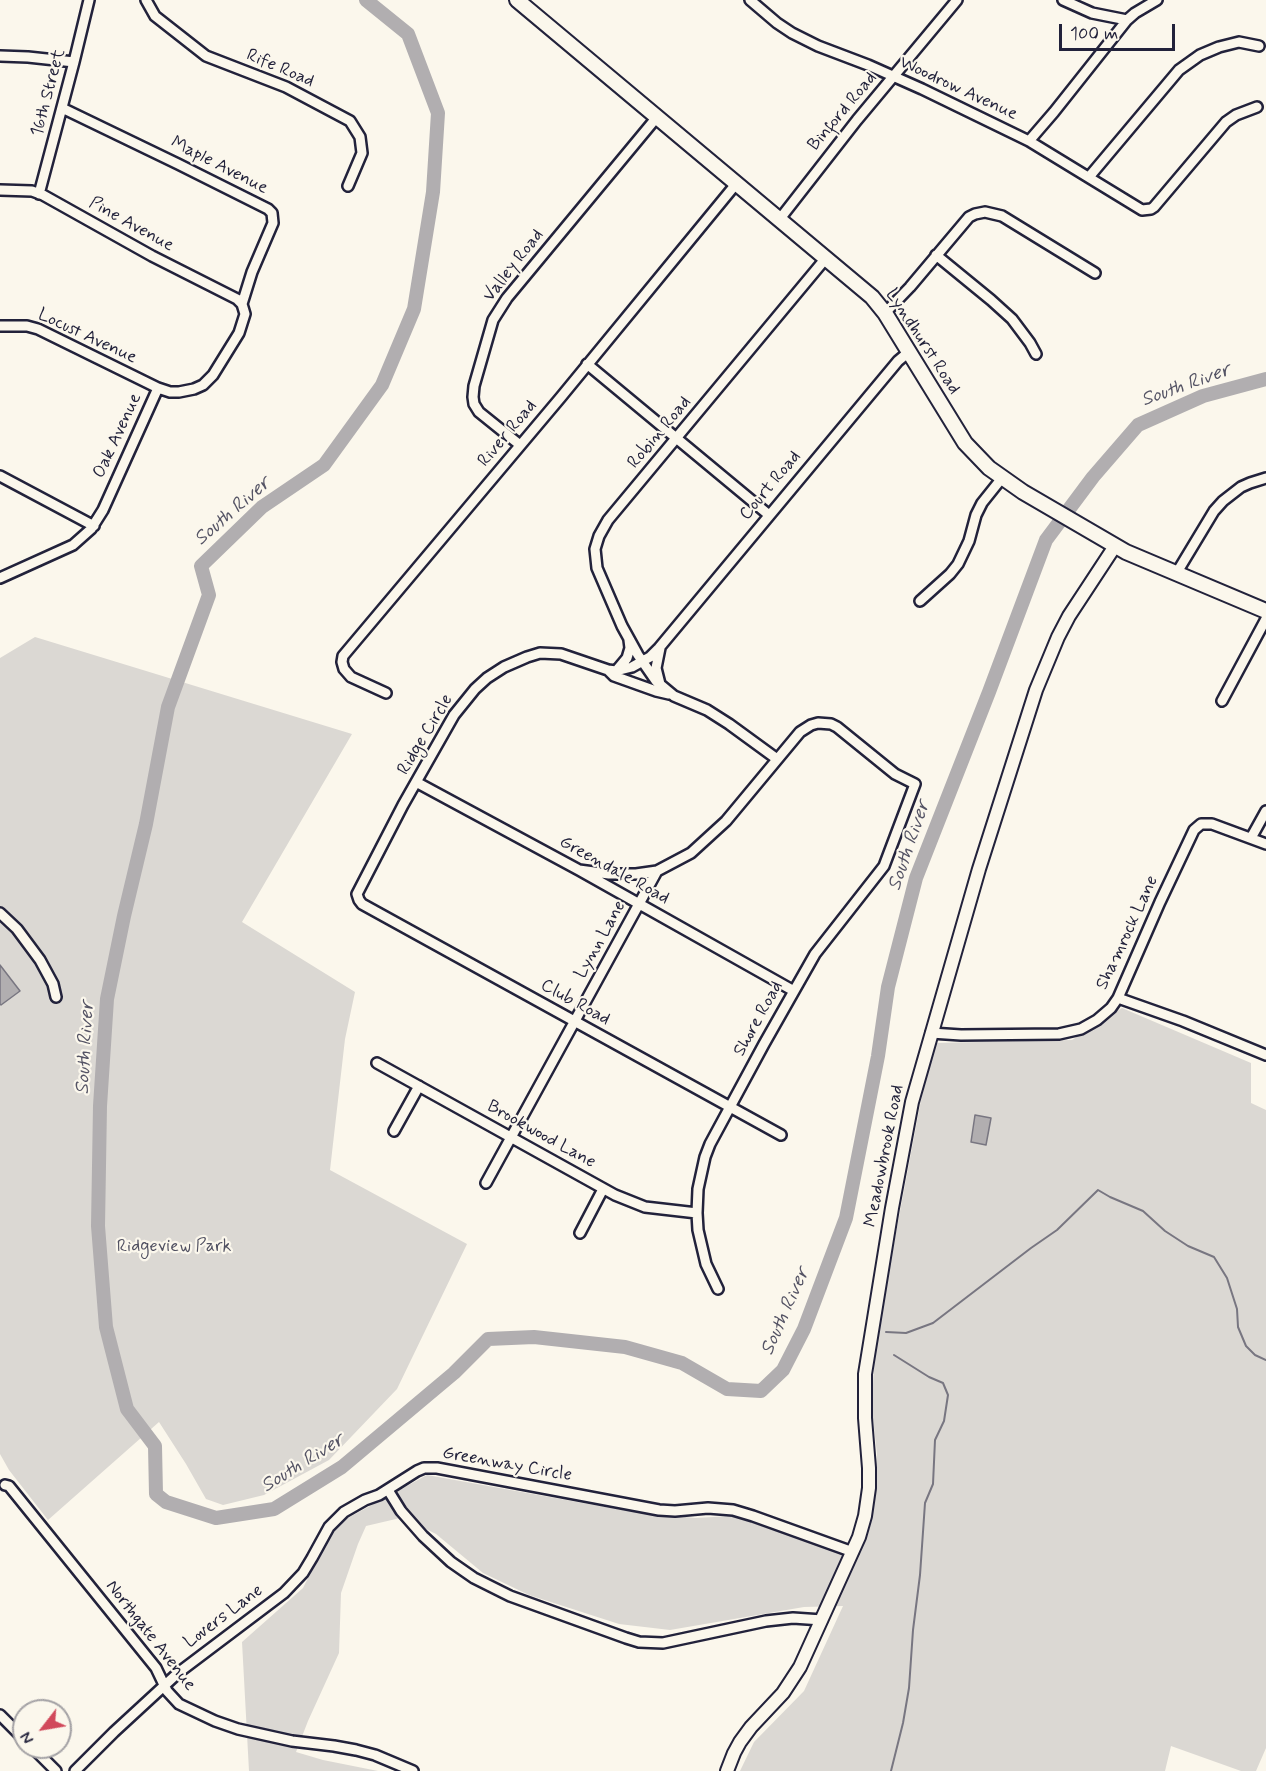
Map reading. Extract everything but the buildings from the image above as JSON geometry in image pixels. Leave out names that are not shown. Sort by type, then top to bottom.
[{"type":"main road","name":"Lyndhurst Road","points":[[517,0],[872,297],[910,351],[965,443],[976,456],[1002,478],[1114,546],[1266,611]]},
{"type":"street","name":"16th Street","points":[[39,194],[75,62],[89,0]]},
{"type":"street","name":"Rife Road","points":[[146,0],[155,16],[206,56],[286,87],[350,121],[360,137],[362,153],[348,186]]},
{"type":"street","name":"Woodrow Avenue","points":[[750,0],[792,33],[894,77],[1029,141],[1142,210],[1151,209],[1226,122],[1236,115],[1257,107]]},
{"type":"street","name":"Binford Road","points":[[779,220],[857,120],[957,0]]},
{"type":"street","points":[[1063,0],[1092,13],[1127,20]]},
{"type":"street","points":[[1029,141],[1127,20],[1156,0]]},
{"type":"street","points":[[1089,177],[1179,70],[1200,55],[1219,47],[1239,42],[1259,46]]},
{"type":"street","points":[[0,56],[75,62]]},
{"type":"street","name":"Maple Avenue","points":[[63,108],[272,213],[273,223],[252,272],[242,304]]},
{"type":"street","name":"Valley Road","points":[[519,445],[479,412],[474,404],[474,386],[493,320],[507,298],[657,117]]},
{"type":"street","name":"River Road","points":[[386,693],[351,677],[344,669],[343,656],[561,397],[736,184]]},
{"type":"street","name":"Pine Avenue","points":[[0,190],[32,191],[39,194],[152,256],[237,299],[242,304]]},
{"type":"street","points":[[885,313],[898,301],[969,217],[985,212],[994,213],[1019,226],[1095,273]]},
{"type":"street","points":[[936,255],[1012,319],[1036,354]]},
{"type":"street","name":"Robin Road","points":[[642,662],[597,568],[596,544],[608,520],[826,258]]},
{"type":"street","name":"Oak Avenue","points":[[0,578],[74,545],[94,526],[158,388],[170,392],[190,390],[203,385],[213,375],[239,333],[245,314],[242,304]]},
{"type":"street","name":"Locust Avenue","points":[[0,326],[27,326],[38,329],[158,388]]},
{"type":"street","name":"Court Road","points":[[642,662],[660,646],[898,361],[910,351]]},
{"type":"street","points":[[587,364],[769,515]]},
{"type":"street","points":[[0,476],[94,526]]},
{"type":"street","points":[[920,601],[958,564],[969,541],[982,503],[1002,478]]},
{"type":"street","points":[[1176,574],[1208,520],[1223,501],[1241,487],[1266,478]]},
{"type":"street","name":"Meadowbrook Road","points":[[728,1771],[734,1753],[745,1734],[792,1681],[800,1668],[853,1552],[865,1516],[869,1488],[865,1374],[904,1138],[931,1033],[979,869],[1036,690],[1069,616],[1114,546]]},
{"type":"street","points":[[1222,701],[1266,620]]},
{"type":"street","points":[[612,670],[627,658],[630,648],[629,638]]},
{"type":"street","points":[[634,648],[649,650],[660,646]]},
{"type":"street","points":[[660,646],[656,668],[661,687]]},
{"type":"street","name":"Ridge Circle","points":[[357,897],[358,890],[416,782],[463,702],[487,678],[504,667],[533,655],[554,653],[569,656],[612,670],[614,676],[674,696],[714,714],[777,759]]},
{"type":"street","points":[[612,670],[632,667],[642,662]]},
{"type":"street","name":"Ridge Circle","points":[[642,662],[661,687],[674,696]]},
{"type":"street","name":"Lynn Lane","points":[[579,870],[609,874],[657,871],[691,853],[726,821],[777,759],[804,729],[811,725],[825,723],[837,727],[895,774],[915,784]]},
{"type":"street","name":"Greendale Road","points":[[416,782],[579,870],[794,991]]},
{"type":"street","name":"Shore Road","points":[[718,1289],[701,1247],[697,1213],[699,1181],[705,1157],[730,1107],[815,954],[885,866],[915,784]]},
{"type":"street","points":[[1266,811],[1251,838],[1266,844]]},
{"type":"street","name":"Shamrock Lane","points":[[931,1033],[1059,1034],[1070,1032],[1097,1020],[1111,1008],[1118,998],[1192,833],[1198,826],[1207,823],[1251,838]]},
{"type":"street","name":"Lynn Lane","points":[[486,1183],[657,871]]},
{"type":"street","name":"Club Road","points":[[357,897],[362,904],[781,1136]]},
{"type":"street","points":[[0,913],[17,929],[40,960],[53,984],[56,998]]},
{"type":"street","points":[[1118,998],[1183,1021],[1266,1055]]},
{"type":"street","name":"Brookwood Lane","points":[[377,1063],[625,1200],[645,1207],[697,1213]]},
{"type":"street","points":[[394,1131],[419,1086]]},
{"type":"street","points":[[580,1233],[603,1188]]},
{"type":"street","name":"Greenway Circle","points":[[388,1490],[417,1471],[424,1468],[436,1468],[659,1510],[708,1508],[733,1510],[853,1552]]},
{"type":"street","name":"Northgate Avenue","points":[[6,1485],[156,1668],[164,1686],[179,1704],[238,1729],[292,1741],[356,1750],[383,1758],[413,1771]]},
{"type":"street","points":[[388,1490],[400,1509],[423,1536],[451,1562],[474,1578],[510,1596],[639,1642],[663,1643],[766,1621],[793,1618],[822,1620]]},
{"type":"street","name":"Lovers Lane","points":[[75,1771],[164,1686],[295,1583],[329,1527],[344,1512],[388,1490]]},
{"type":"street","points":[[0,1715],[12,1727]]},
{"type":"street","points":[[44,1759],[56,1771]]},
{"type":"green space","name":"Ridgeview Park","points":[[35,637],[352,734],[242,922],[355,992],[345,1039],[330,1170],[467,1244],[397,1389],[329,1460],[264,1495],[223,1505],[206,1499],[159,1422],[48,1520],[9,1470],[0,1454],[0,658]]},
{"type":"green space","points":[[1122,1008],[1251,1063],[1251,1103],[1266,1110],[1266,1748],[1256,1771],[1241,1771],[1171,1746],[1165,1771],[740,1771],[754,1742],[804,1691],[843,1606],[804,1607],[670,1630],[619,1624],[529,1595],[483,1573],[436,1534],[420,1526],[413,1515],[366,1526],[341,1593],[339,1653],[296,1752],[378,1771],[249,1771],[242,1642],[303,1588],[328,1538],[346,1519],[427,1475],[622,1510],[695,1518],[732,1516],[841,1553],[861,1551],[870,1527],[877,1454],[872,1410],[874,1359],[920,1105],[934,1043],[1072,1040]]},
{"type":"shaded area","points":[[0,965],[20,991],[1,1005],[0,1004]]},
{"type":"shaded area","points":[[975,1115],[991,1118],[986,1145],[971,1142]]},
{"type":"waterway","name":"South River","points":[[366,0],[408,34],[438,113],[433,192],[414,309],[382,385],[324,465],[262,507],[201,566],[209,595],[168,707],[146,824],[107,999],[100,1106],[98,1226],[106,1327],[127,1409],[155,1446],[156,1494],[166,1502],[216,1518],[274,1509],[342,1467],[454,1373],[488,1339],[534,1337],[625,1347],[682,1363],[727,1389],[761,1391],[783,1370],[804,1329],[846,1218],[878,1056],[888,987],[916,878],[1046,540],[1093,477],[1138,425],[1203,396],[1266,379]]},
{"type":"waterway","points":[[886,1332],[906,1333],[933,1323],[1057,1230],[1098,1190],[1143,1211],[1165,1231],[1188,1246],[1214,1257],[1227,1278],[1237,1309],[1238,1327],[1246,1346],[1255,1355],[1266,1360]]},
{"type":"waterway","points":[[891,1771],[909,1688],[925,1503],[933,1484],[935,1440],[944,1421],[948,1395],[943,1383],[894,1355]]}]
